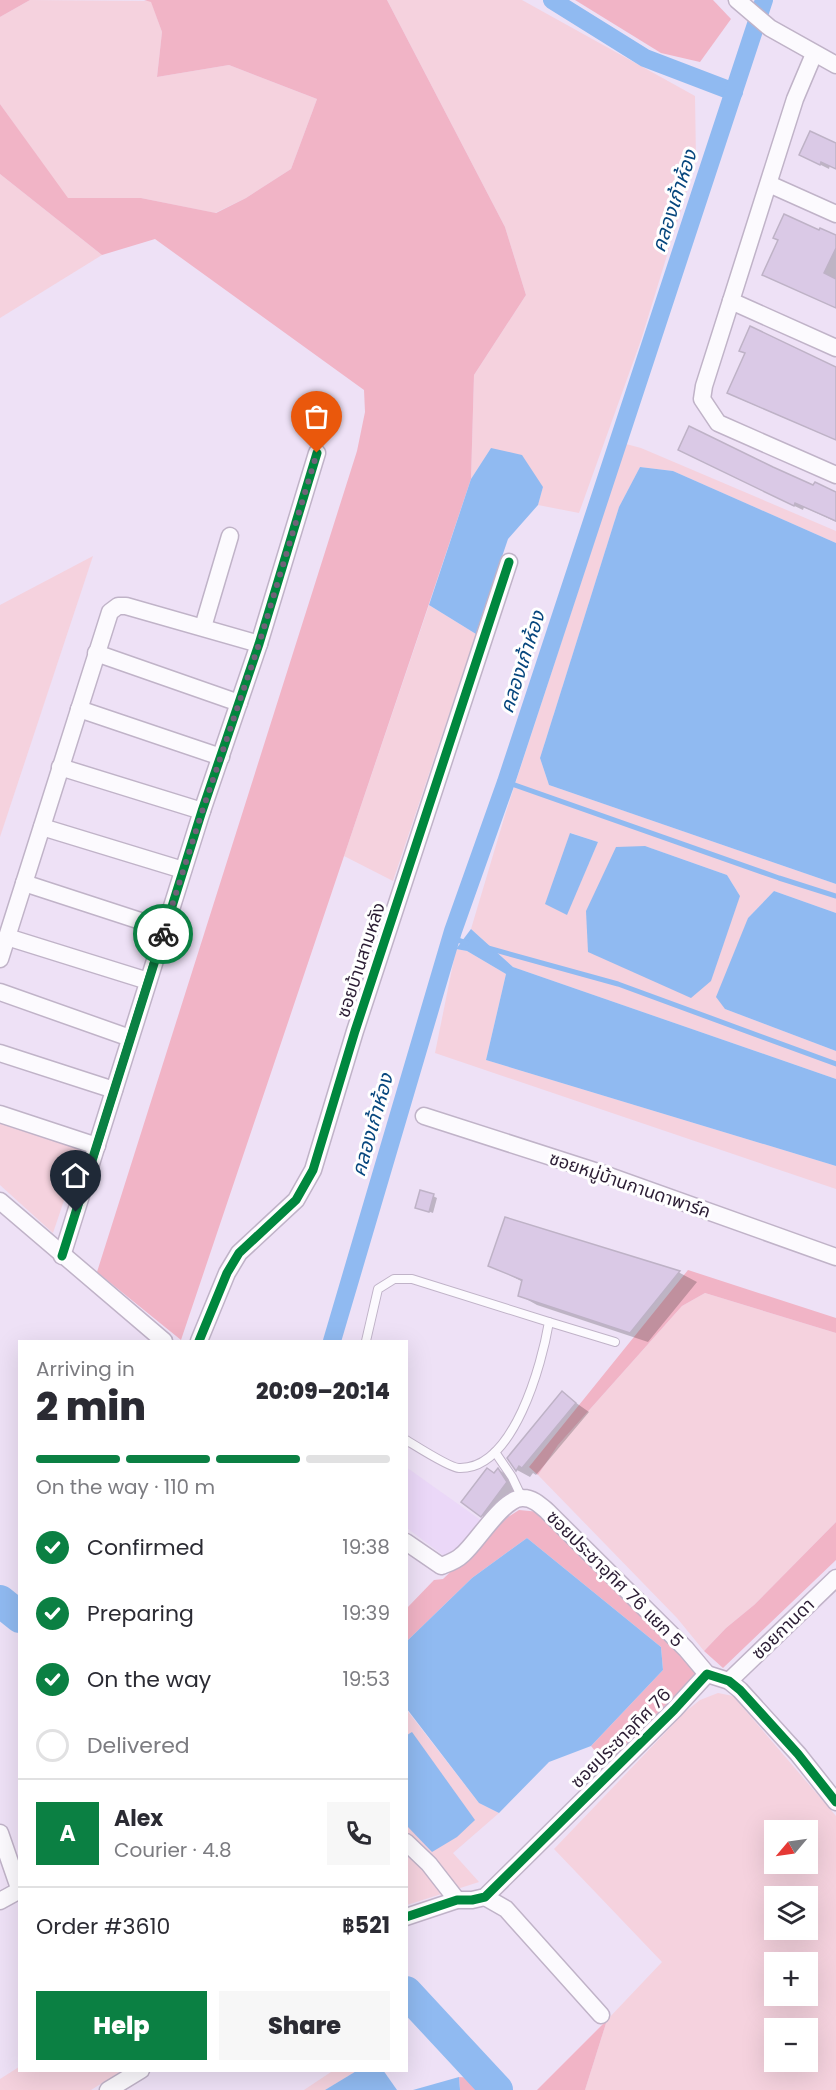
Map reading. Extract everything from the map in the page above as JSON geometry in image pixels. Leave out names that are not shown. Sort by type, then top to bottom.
[{"type":"street","points":[[736,0],[770,28],[836,64]]},
{"type":"street","points":[[814,54],[795,99],[704,386],[702,399],[718,423],[836,475]]},
{"type":"street","points":[[769,184],[836,214]]},
{"type":"street","points":[[731,301],[836,348]]},
{"type":"street","points":[[62,1256],[183,870],[259,644],[317,453]]},
{"type":"street","points":[[203,627],[230,536]]},
{"type":"street","name":"ซอยบ้านสามหลัง","points":[[199,1340],[227,1273],[239,1253],[296,1200],[313,1170],[359,1020],[509,562]]},
{"type":"street","points":[[0,959],[110,612],[118,606],[126,606],[259,644]]},
{"type":"street","points":[[96,653],[239,703]]},
{"type":"street","points":[[79,709],[220,757]]},
{"type":"street","points":[[60,767],[202,812]]},
{"type":"street","points":[[42,827],[183,870]]},
{"type":"street","points":[[24,883],[165,929]]},
{"type":"street","points":[[7,937],[148,981]]},
{"type":"street","points":[[0,992],[130,1038]]},
{"type":"street","points":[[0,1053],[114,1090]]},
{"type":"street","points":[[0,1114],[97,1146]]},
{"type":"street","name":"ซอยหมู่บ้านกานดาพาร์ค","points":[[424,1116],[598,1172],[836,1257]]},
{"type":"street","points":[[0,1201],[163,1340]]},
{"type":"street","points":[[408,1543],[441,1566],[451,1563],[462,1555],[507,1505],[522,1498]]},
{"type":"street","name":"ซอยประชาอุทิศ 76 แยก 5","points":[[522,1498],[533,1500],[547,1511],[686,1649],[707,1674]]},
{"type":"street","name":"ซอยกานดา","points":[[729,1681],[836,1578]]},
{"type":"street","points":[[707,1674],[729,1681],[775,1727],[836,1802]]},
{"type":"street","name":"ซอยประชาอุทิศ 76","points":[[485,1897],[675,1710],[707,1674]]},
{"type":"street","points":[[0,1833],[18,1887]]},
{"type":"street","points":[[408,1844],[429,1864],[457,1900]]},
{"type":"street","points":[[0,1901],[18,1891]]},
{"type":"street","points":[[408,1916],[457,1900],[485,1897],[506,1909],[601,2015]]},
{"type":"street","points":[[108,2090],[138,2072]]},
{"type":"lane","points":[[366,1340],[378,1289],[394,1279],[412,1279],[615,1342]]},
{"type":"lane","points":[[408,1441],[457,1468],[478,1465],[495,1452],[510,1434],[530,1392],[544,1353],[549,1322]]},
{"type":"lane","points":[[495,1452],[512,1477],[522,1498]]},
{"type":"shaded area","points":[[0,0],[30,0],[0,17]]},
{"type":"shaded area","points":[[30,0],[151,1],[162,32],[157,77],[229,65],[317,99],[291,169],[246,198],[215,213],[141,198],[67,198],[0,104],[0,17]]},
{"type":"shaded area","points":[[144,0],[387,0],[505,227],[526,295],[474,375],[471,479],[181,1340],[97,1272],[357,451],[365,412],[364,390],[155,239],[102,255],[0,174],[0,104],[68,198],[141,198],[216,213],[246,198],[291,169],[317,99],[229,65],[157,77],[162,32],[151,2]]},
{"type":"shaded area","points":[[387,0],[522,0],[695,96],[696,161],[641,340],[579,513],[538,505],[543,487],[491,448],[471,479],[474,375],[526,295],[505,227]]},
{"type":"shaded area","points":[[575,0],[713,0],[731,19],[700,62],[661,53]]},
{"type":"shaded area","points":[[0,174],[102,255],[0,318]]},
{"type":"shaded area","points":[[626,444],[641,448],[836,531],[836,543],[673,471],[640,467],[619,507],[540,758],[549,785],[836,884],[836,913],[774,891],[748,918],[725,1009],[836,1051],[836,1079],[513,967],[471,929],[505,815]],"holes":[[[571,833],[598,842],[566,915]],[[645,846],[727,875],[740,896]]]},
{"type":"shaded area","points":[[93,556],[0,837],[0,605]]},
{"type":"shaded area","points":[[429,605],[476,634],[393,881],[344,856]]},
{"type":"shaded area","points":[[456,949],[467,951],[506,974],[486,1060],[836,1166],[836,1189],[435,1053]]},
{"type":"shaded area","points":[[0,1122],[81,1150],[53,1233],[0,1185]]},
{"type":"shaded area","points":[[688,1270],[836,1318],[836,1333],[705,1293],[682,1306],[558,1445],[538,1475],[529,1467]]},
{"type":"shaded area","points":[[705,1293],[836,1333],[836,1522],[754,1605],[726,1628],[704,1651],[677,1618],[538,1475],[558,1445],[682,1306]]},
{"type":"shaded area","points":[[408,1468],[482,1521],[448,1559],[408,1529]]},
{"type":"shaded area","points":[[519,1510],[540,1512],[691,1662],[697,1674],[606,1764],[591,1746],[663,1670],[661,1647],[527,1538],[472,1578],[408,1640],[408,1607],[434,1580],[443,1579],[508,1517]]},
{"type":"shaded area","points":[[836,1522],[836,1560],[723,1668],[704,1651],[726,1628],[754,1605]]},
{"type":"shaded area","points":[[718,1693],[733,1696],[836,1816],[836,2090],[585,2090],[607,2020],[662,1962],[554,1849],[685,1712],[700,1700]]},
{"type":"shaded area","points":[[408,1712],[479,1803],[499,1813],[453,1853],[479,1882],[408,1905]]},
{"type":"shaded area","points":[[607,2020],[585,2090],[537,2090]]},
{"type":"shaded area","points":[[18,2068],[18,2072],[120,2072],[91,2090],[0,2090],[0,2079]]},
{"type":"shaded area","points":[[331,2072],[355,2072],[325,2090],[304,2090]]},
{"type":"shaded area","points":[[459,2077],[474,2078],[486,2090],[460,2090]]},
{"type":"water","points":[[491,448],[522,455],[543,487],[538,505],[508,539],[476,634],[429,605],[471,479]]},
{"type":"water","points":[[640,467],[673,471],[836,543],[836,884],[549,785],[540,758],[619,507]]},
{"type":"water","points":[[570,833],[598,842],[567,915],[545,904]]},
{"type":"water","points":[[645,846],[727,875],[740,896],[711,981],[691,998],[588,952],[586,911],[616,847]]},
{"type":"water","points":[[774,891],[836,913],[836,1051],[725,1009],[716,997],[748,918]]},
{"type":"water","points":[[471,929],[513,967],[836,1079],[836,1166],[486,1060],[506,974],[467,951],[456,949]]},
{"type":"water","points":[[527,1538],[661,1647],[663,1670],[591,1746],[549,1762],[499,1813],[479,1803],[408,1710],[408,1640],[472,1578]]},
{"type":"water","points":[[412,1732],[475,1820],[457,1837],[432,1852],[408,1827],[408,1734]]},
{"type":"water","points":[[355,2072],[384,2072],[397,2090],[325,2090]]},
{"type":"water","points":[[459,2077],[460,2090],[413,2090]]},
{"type":"building","points":[[810,131],[836,143],[836,169],[821,162],[820,165],[799,155]]},
{"type":"building","points":[[784,214],[836,235],[836,248],[824,273],[836,279],[836,308],[762,275],[778,240],[773,238]]},
{"type":"building","points":[[750,326],[836,367],[836,440],[727,393],[745,353],[739,351]]},
{"type":"building","points":[[689,426],[813,485],[815,482],[836,492],[836,521],[795,503],[794,506],[678,450]]},
{"type":"building","points":[[420,1190],[434,1194],[429,1212],[415,1208]]},
{"type":"building","points":[[505,1217],[680,1271],[630,1333],[518,1296],[522,1280],[488,1266]]},
{"type":"building","points":[[562,1391],[576,1403],[522,1468],[519,1466],[516,1471],[507,1458]]},
{"type":"building","points":[[487,1468],[494,1473],[498,1468],[507,1482],[481,1517],[461,1502]]},
{"type":"waterway","points":[[552,0],[645,58],[734,92]]},
{"type":"waterway","name":"คลองเก้าห้อง","points":[[332,1340],[453,931],[506,782],[764,0]]},
{"type":"waterway","points":[[506,782],[836,896]]},
{"type":"waterway","points":[[451,938],[467,943]]},
{"type":"waterway","points":[[488,948],[618,984],[836,1064]]},
{"type":"waterway","points":[[0,1601],[18,1615]]},
{"type":"waterway","points":[[408,1994],[497,2090]]},
{"type":"cycle path","points":[[62,1256],[202,811],[259,644],[317,453]]},
{"type":"cycle path","points":[[199,1340],[227,1273],[239,1253],[296,1200],[313,1170],[355,1031],[509,562]]},
{"type":"cycle path","points":[[408,1916],[457,1900],[485,1897],[674,1710],[707,1674],[729,1681],[740,1690],[798,1754],[836,1802]]},
{"type":"way so far","points":[[163,934],[259,644],[317,453]]},
{"type":"route","points":[[76,1212],[163,934]]}]
